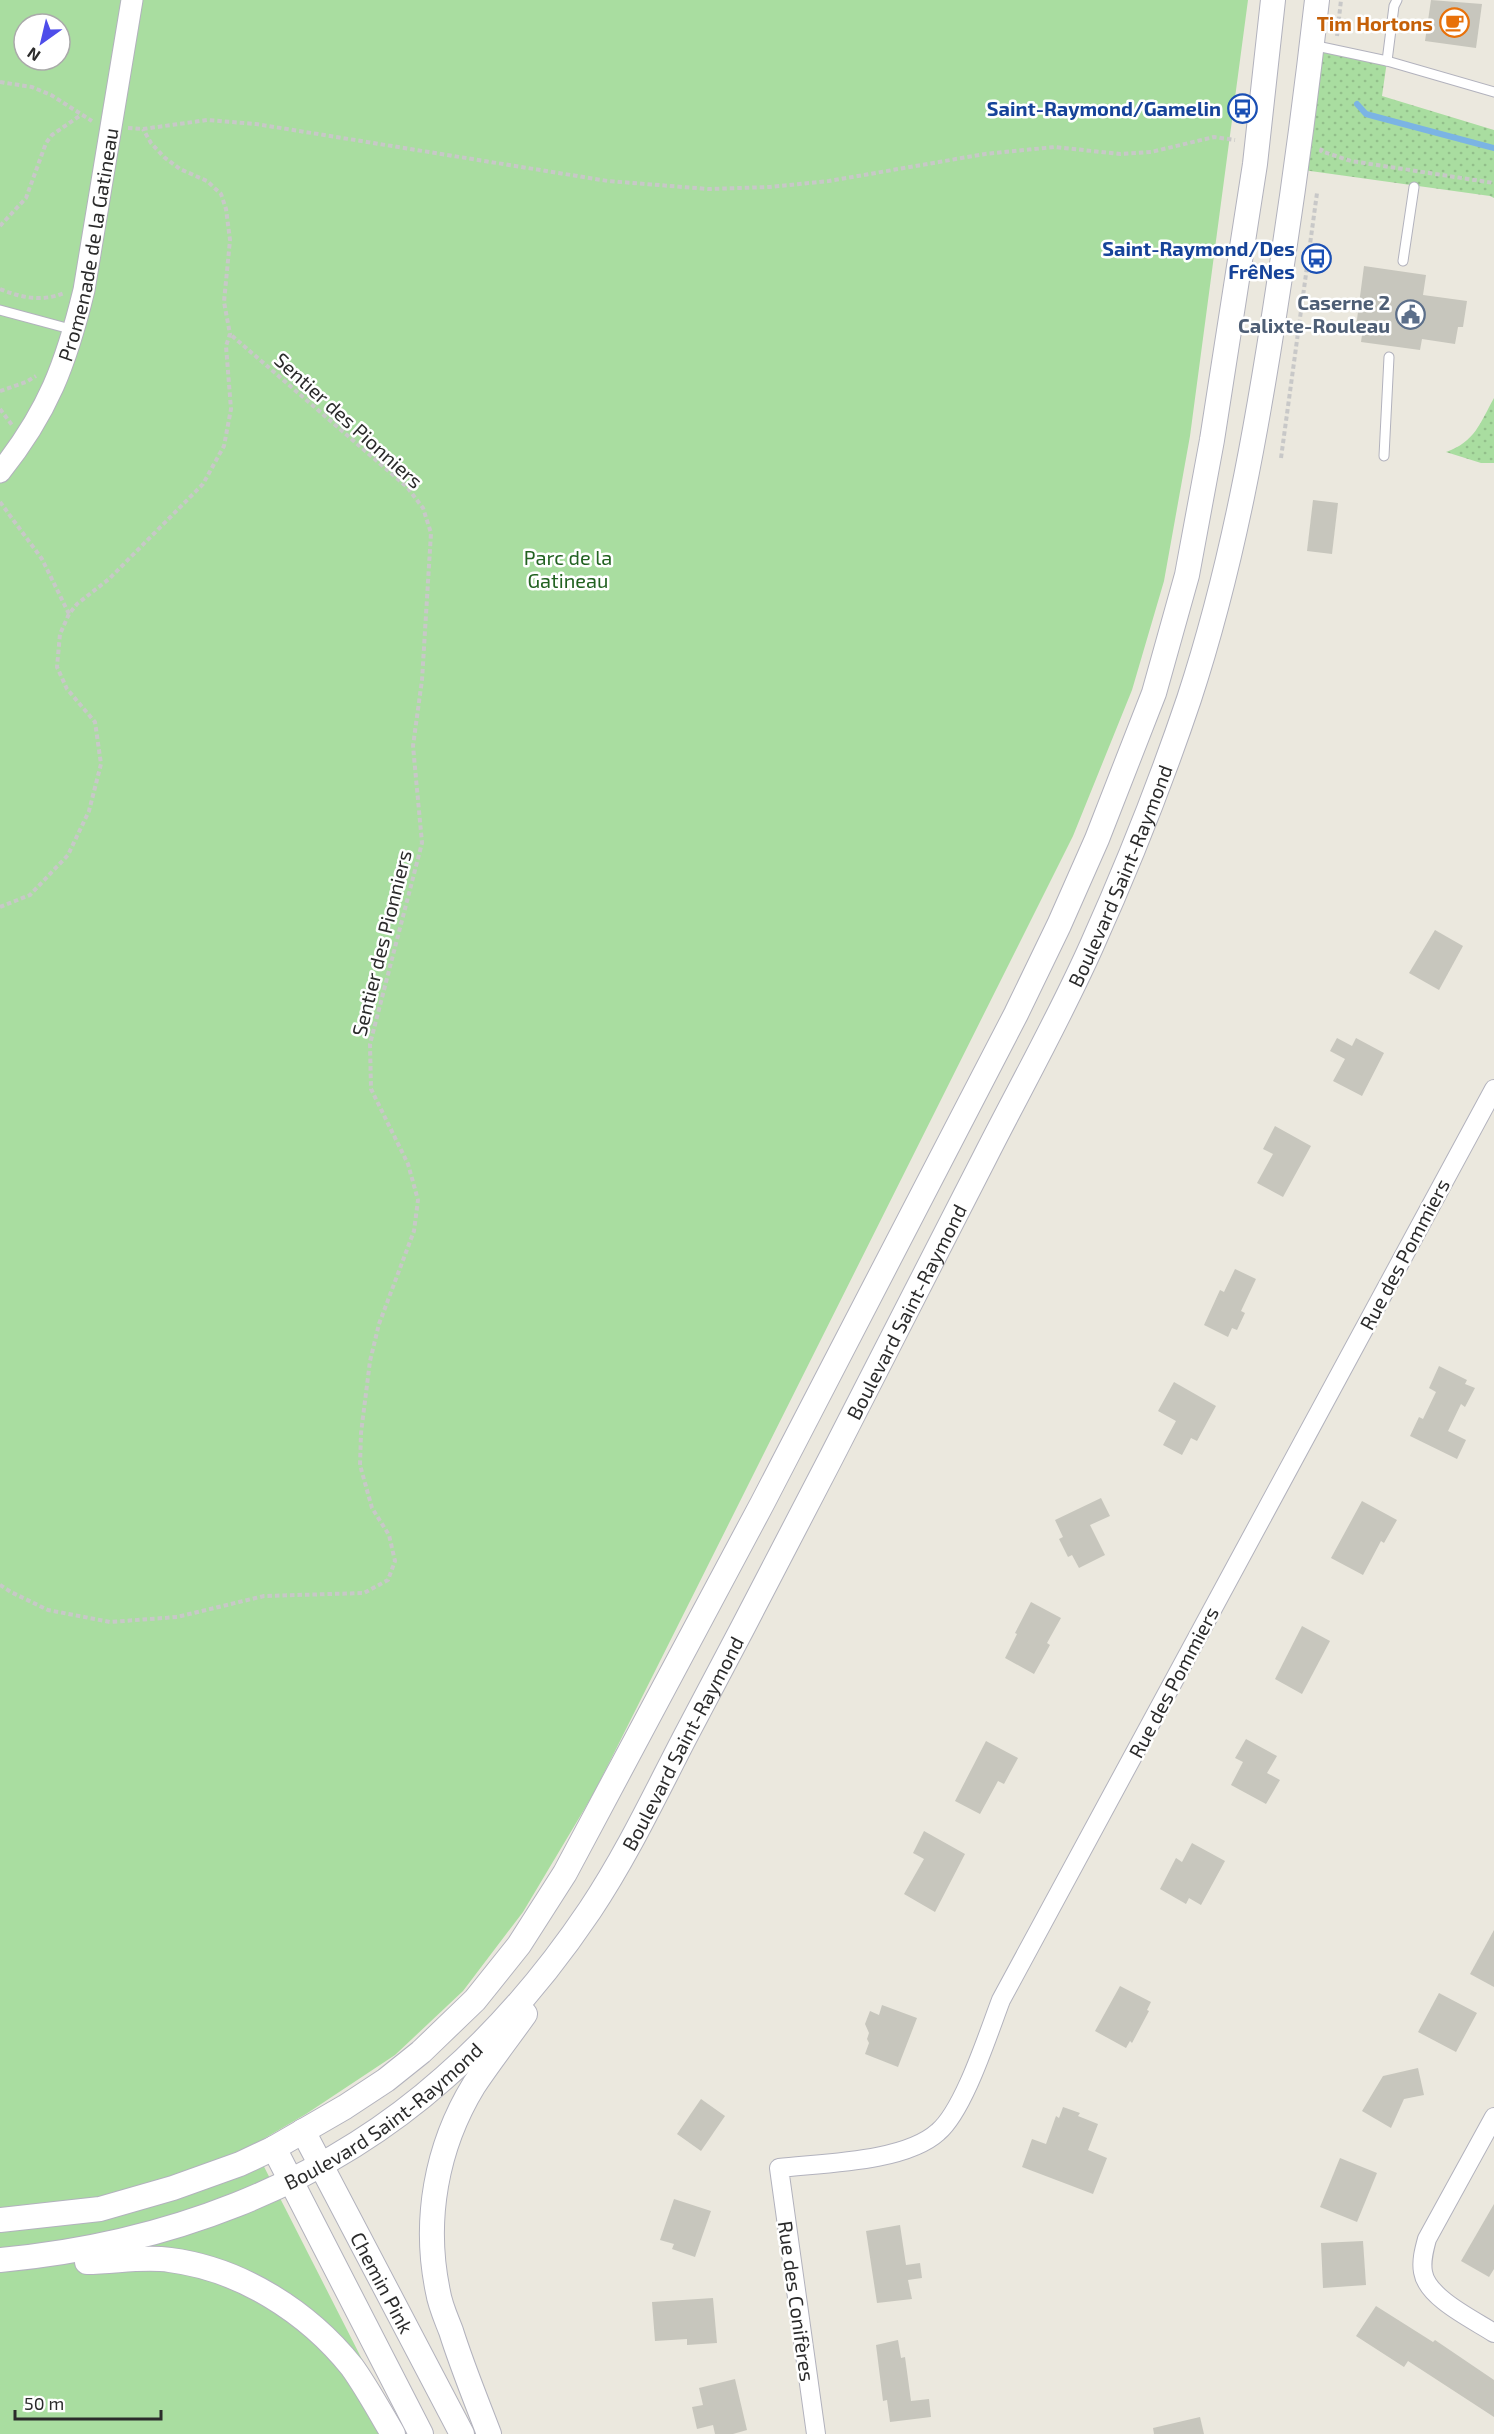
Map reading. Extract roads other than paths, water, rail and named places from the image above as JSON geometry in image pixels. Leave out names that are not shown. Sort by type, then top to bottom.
[{"type":"main road","name":"Boulevard Saint-Raymond","points":[[0,2220],[99,2209],[136,2200],[210,2176],[274,2148],[303,2131],[395,2073],[421,2052],[475,2000],[519,1945],[565,1873],[762,1504],[1016,1014],[1097,839],[1154,693],[1187,575],[1212,440],[1255,164],[1273,0]]},
{"type":"main road","name":"Boulevard Saint-Raymond","points":[[2,2260],[81,2250],[135,2239],[207,2217],[292,2181],[356,2145],[397,2117],[479,2046],[550,1964],[592,1908],[634,1836],[1090,952],[1134,847],[1189,698],[1220,589],[1250,465],[1296,169],[1317,0]]},
{"type":"main road","points":[[489,2434],[461,2363],[438,2295],[432,2256],[434,2194],[448,2139],[474,2085],[530,2007],[592,1908]]},
{"type":"main road","name":"Chemin Pink","points":[[303,2131],[462,2434]]},
{"type":"main road","name":"Chemin Pink","points":[[274,2148],[421,2434]]},
{"type":"main road","points":[[2,2260],[90,2262],[134,2259],[170,2260],[204,2267],[240,2280],[283,2303],[318,2331],[352,2368],[393,2434]]},
{"type":"street","name":"Promenade de la Gatineau","points":[[0,472],[24,442],[45,406],[61,371],[74,330],[84,290],[132,0]]},
{"type":"street","name":"Rue des Pommiers","points":[[779,2168],[908,2151],[939,2132],[952,2115],[962,2097],[1001,2000],[1494,1089]]},
{"type":"street","points":[[1494,2117],[1427,2239],[1422,2258],[1423,2274],[1432,2291],[1494,2333]]},
{"type":"street","name":"Rue des Conifères","points":[[779,2168],[816,2434]]},
{"type":"lane","points":[[1388,61],[1396,0]]},
{"type":"lane","points":[[1312,45],[1388,61],[1494,92]]},
{"type":"lane","points":[[1403,261],[1414,187]]},
{"type":"lane","points":[[0,310],[74,330]]},
{"type":"lane","points":[[1384,456],[1389,357]]},
{"type":"waterway","points":[[1357,104],[1366,114],[1494,148]]},
{"type":"place","name":"Tim Hortons","points":[[1454,23]]},
{"type":"place","name":"Saint-Raymond/Gamelin","points":[[1242,108]]},
{"type":"place","name":"Saint-Raymond/Des FrêNes","points":[[1316,259]]},
{"type":"place","name":"Caserne 2 Calixte-Rouleau","points":[[1411,314]]},
{"type":"park label","name":"Parc de la Gatineau","points":[[568,568]]}]
